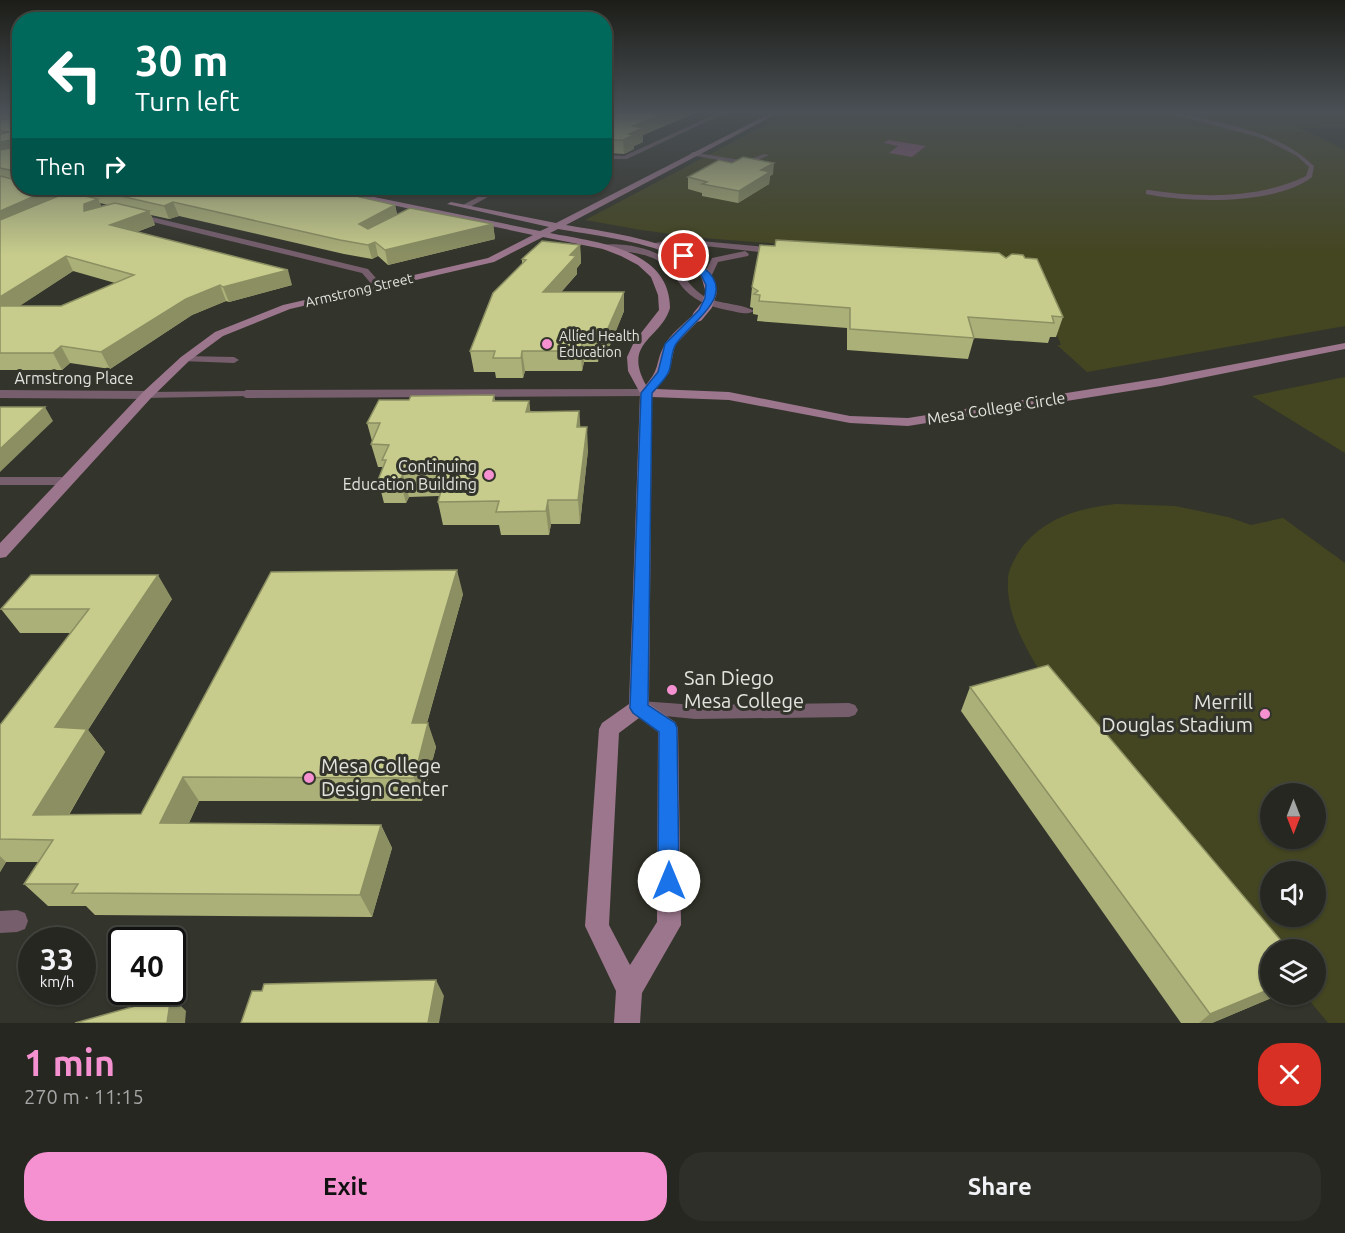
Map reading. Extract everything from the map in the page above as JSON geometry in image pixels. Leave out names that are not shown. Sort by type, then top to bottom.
[{"type":"street","name":"Armstrong Street","points":[[0,553],[147,395],[185,359],[219,334],[287,307],[491,260],[681,160]]},
{"type":"street","points":[[356,195],[605,247],[645,264],[657,277],[665,306],[663,312],[639,343],[633,360],[634,377],[646,393],[639,708]]},
{"type":"street","points":[[246,394],[646,393],[663,373],[670,344],[707,305],[711,293],[707,277],[699,267],[684,256],[653,244],[444,202]]},
{"type":"street","name":"Mesa College Circle","points":[[646,393],[729,396],[845,420],[901,423],[1161,382],[1345,346]]},
{"type":"street","name":"Armstrong Place","points":[[0,394],[147,395]]},
{"type":"street","points":[[628,990],[669,925],[668,728],[639,708]]},
{"type":"street","points":[[627,1023],[628,990],[597,926],[609,729],[639,708]]},
{"type":"lane","points":[[727,160],[747,163],[755,160]]},
{"type":"lane","points":[[1149,192],[1166,196],[1258,194],[1277,191],[1309,177],[1312,167],[1306,160]]},
{"type":"lane","points":[[465,206],[486,195]]},
{"type":"lane","points":[[416,215],[427,209]]},
{"type":"lane","points":[[129,214],[327,261],[319,265],[339,274],[357,268],[365,271],[377,285]]},
{"type":"lane","points":[[653,244],[678,242],[782,255],[729,255],[713,263],[707,277]]},
{"type":"lane","points":[[605,247],[654,255],[672,267],[687,287],[703,299],[727,308],[749,311]]},
{"type":"lane","points":[[185,359],[234,360]]},
{"type":"lane","points":[[147,395],[246,394]]},
{"type":"lane","points":[[0,481],[67,481]]},
{"type":"lane","points":[[639,708],[695,712],[849,710]]},
{"type":"green space","points":[[699,160],[1345,160],[1345,326],[1087,372],[1057,345],[1061,345],[1034,280],[984,260],[703,238],[585,220]]},
{"type":"green space","points":[[1345,377],[1345,453],[1252,396]]},
{"type":"green space","points":[[1116,504],[1175,506],[1228,517],[1251,525],[1283,518],[1345,563],[1345,1023],[1328,1023],[1313,1005],[1326,1005],[1326,939],[1261,939],[1041,673],[1017,629],[1010,605],[1008,579],[1018,553],[1029,539],[1051,522],[1089,508]]},
{"type":"building","points":[[0,160],[12,160],[12,170],[0,168]]},
{"type":"building","points":[[719,160],[732,163],[738,160],[757,160],[774,163],[761,170],[770,172],[739,191],[702,184],[707,182],[688,177]]},
{"type":"building","points":[[0,176],[12,179],[12,195],[37,195],[0,211]]},
{"type":"building","points":[[61,195],[81,195],[98,199],[84,204],[84,211],[115,203],[149,211],[110,225],[288,270],[223,287],[220,285],[186,299],[101,352],[61,346],[53,353],[0,353],[0,306],[61,306],[134,275],[66,256],[0,297],[0,220]]},
{"type":"building","points":[[116,195],[357,195],[395,205],[359,224],[368,229],[410,208],[493,224],[385,250],[375,242],[368,245],[340,240],[173,202],[164,206]]},
{"type":"building","points":[[776,240],[999,253],[1006,258],[1012,254],[1023,255],[1025,258],[1037,259],[1063,317],[1052,316],[1054,323],[968,317],[974,338],[850,329],[850,308],[759,301],[760,295],[754,294],[758,291],[752,287],[760,245],[775,246]]},
{"type":"building","points":[[542,241],[580,245],[570,255],[576,256],[543,292],[624,292],[605,335],[597,335],[596,342],[582,342],[581,351],[522,351],[521,358],[493,358],[495,351],[470,351],[493,293],[526,260],[522,259]]},
{"type":"building","name":"Continuing Education Building","points":[[494,395],[493,401],[529,401],[526,412],[579,411],[577,427],[587,427],[578,500],[548,500],[546,511],[496,512],[499,501],[438,502],[446,472],[403,474],[400,480],[378,480],[386,460],[382,460],[389,445],[371,444],[380,423],[367,423],[379,400],[409,400],[411,396]]},
{"type":"building","points":[[0,407],[45,407],[0,449]]},
{"type":"building","points":[[457,570],[412,723],[428,723],[414,778],[183,777],[160,823],[381,825],[360,895],[72,893],[78,884],[24,884],[53,840],[0,839],[0,725],[89,609],[1,609],[31,575],[158,575],[55,727],[87,729],[33,815],[141,814],[271,572]]},
{"type":"building","points":[[1048,665],[1260,916],[1260,927],[1270,927],[1280,939],[1260,939],[1260,993],[1210,1014],[970,687]]},
{"type":"building","points":[[436,980],[428,1023],[241,1023],[252,991],[262,991],[264,984]]},
{"type":"building","points":[[139,1005],[170,1005],[167,1023],[75,1023]]},
{"type":"place","name":"Allied Health Education","points":[[547,344]]},
{"type":"place","name":"Continuing Education Building","points":[[489,475]]},
{"type":"place","name":"San Diego Mesa College","points":[[672,690]]},
{"type":"place","name":"Merrill Douglas Stadium","points":[[1265,714]]},
{"type":"place","name":"Mesa College Design Center","points":[[309,778]]},
{"type":"route","points":[[669,881],[668,728],[639,708],[646,393],[663,373],[670,344],[682,329],[703,311],[710,298],[711,289],[705,273],[684,256]]}]
